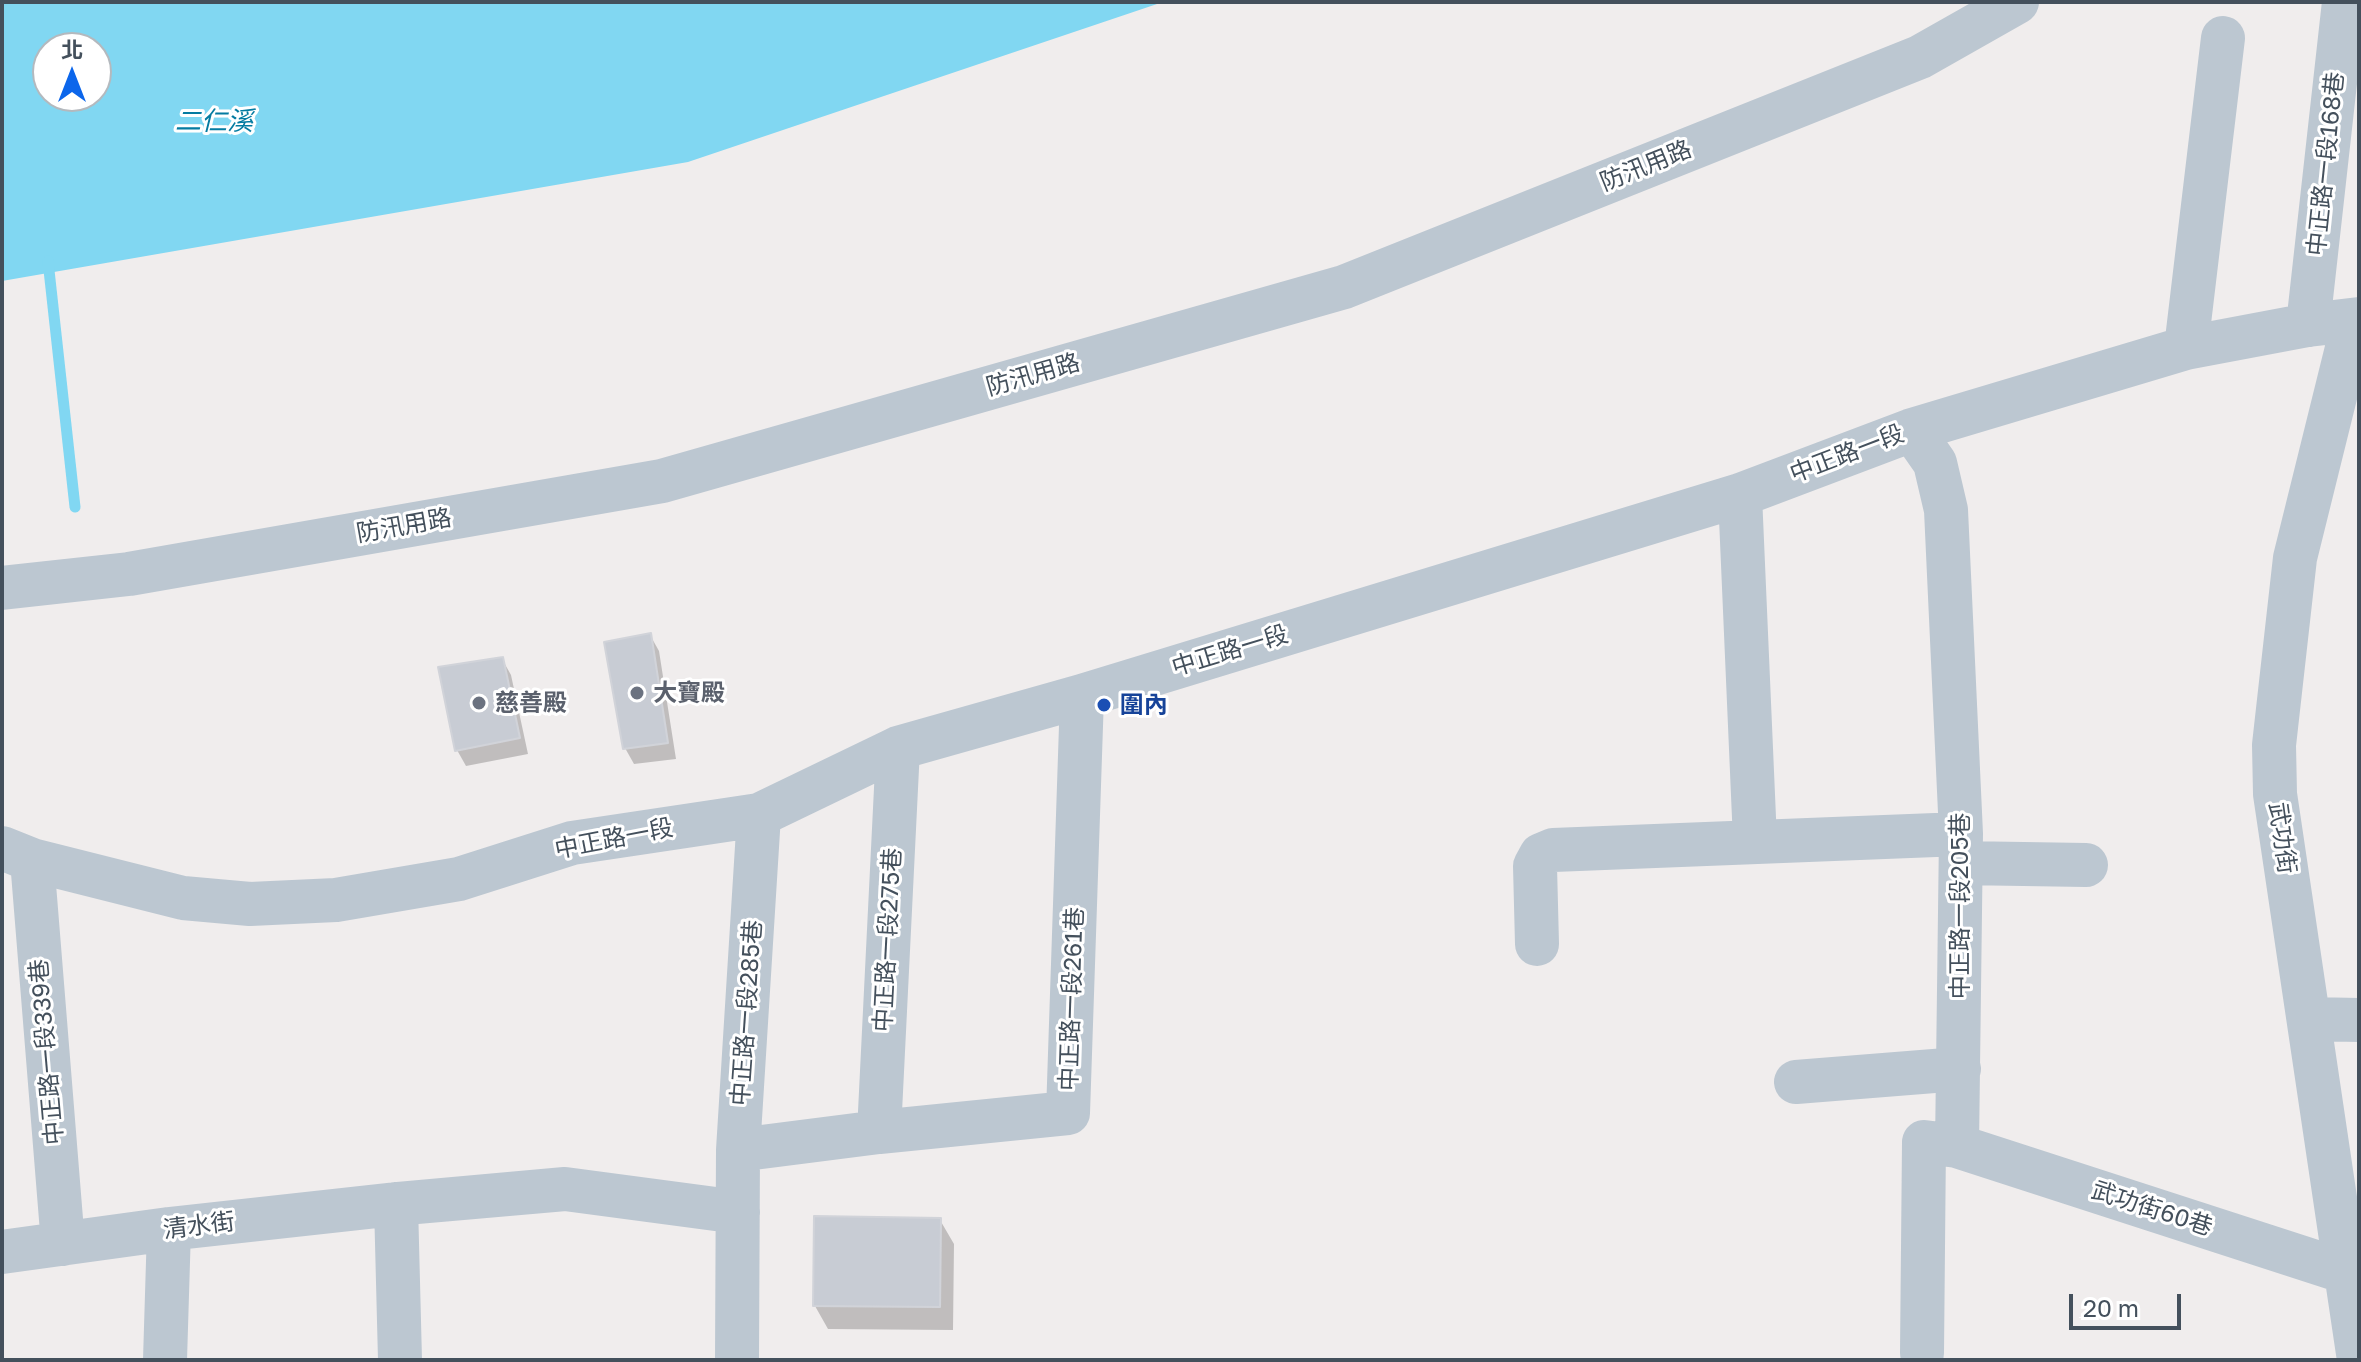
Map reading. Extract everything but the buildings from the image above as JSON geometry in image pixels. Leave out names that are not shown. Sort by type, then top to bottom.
[{"type":"street","name":"防汛用路","points":[[2,588],[129,574],[662,481],[1344,287],[1920,57],[2017,2]]},
{"type":"street","name":"中正路一段168巷","points":[[2308,325],[2344,2]]},
{"type":"street","points":[[2186,348],[2223,38]]},
{"type":"street","name":"中正路一段","points":[[17,854],[183,898],[250,904],[336,900],[459,879],[572,843],[759,815],[898,748],[1082,696],[1740,495],[1912,430],[2186,348],[2357,319]]},
{"type":"street","name":"武功街","points":[[2357,319],[2295,558],[2274,745],[2275,794],[2349,1257],[2359,1360]]},
{"type":"street","name":"中正路一段205巷","points":[[1912,430],[1935,463],[1946,510],[1961,848],[1957,1146]]},
{"type":"street","points":[[1740,495],[1755,841]]},
{"type":"street","name":"中正路一段261巷","points":[[738,1150],[1068,1113],[1082,696]]},
{"type":"street","name":"中正路一段275巷","points":[[879,1132],[898,748]]},
{"type":"street","name":"中正路一段285巷","points":[[737,1360],[738,1150],[759,815]]},
{"type":"street","points":[[1537,944],[1535,866],[1541,855],[1553,850],[1755,841],[1961,848],[2086,865]]},
{"type":"street","name":"中正路一段339巷","points":[[17,854],[63,1244]]},
{"type":"street","points":[[2309,1019],[2359,1020]]},
{"type":"street","points":[[1796,1082],[1959,1069]]},
{"type":"street","points":[[1922,1353],[1924,1142],[1957,1146]]},
{"type":"street","name":"武功街60巷","points":[[1957,1146],[2349,1257]]},
{"type":"street","name":"清水街","points":[[2,1252],[169,1229],[565,1189],[738,1212]]},
{"type":"street","points":[[396,1204],[400,1360]]},
{"type":"street","points":[[165,1360],[169,1229]]},
{"type":"water","name":"二仁溪","points":[[2,2],[1163,2],[688,162],[2,281]]},
{"type":"waterway","points":[[48,261],[75,507]]},
{"type":"place","name":"大寶殿","points":[[637,693]]},
{"type":"place","name":"慈善殿","points":[[479,703]]},
{"type":"place","name":"圍內","points":[[1104,705]]}]
